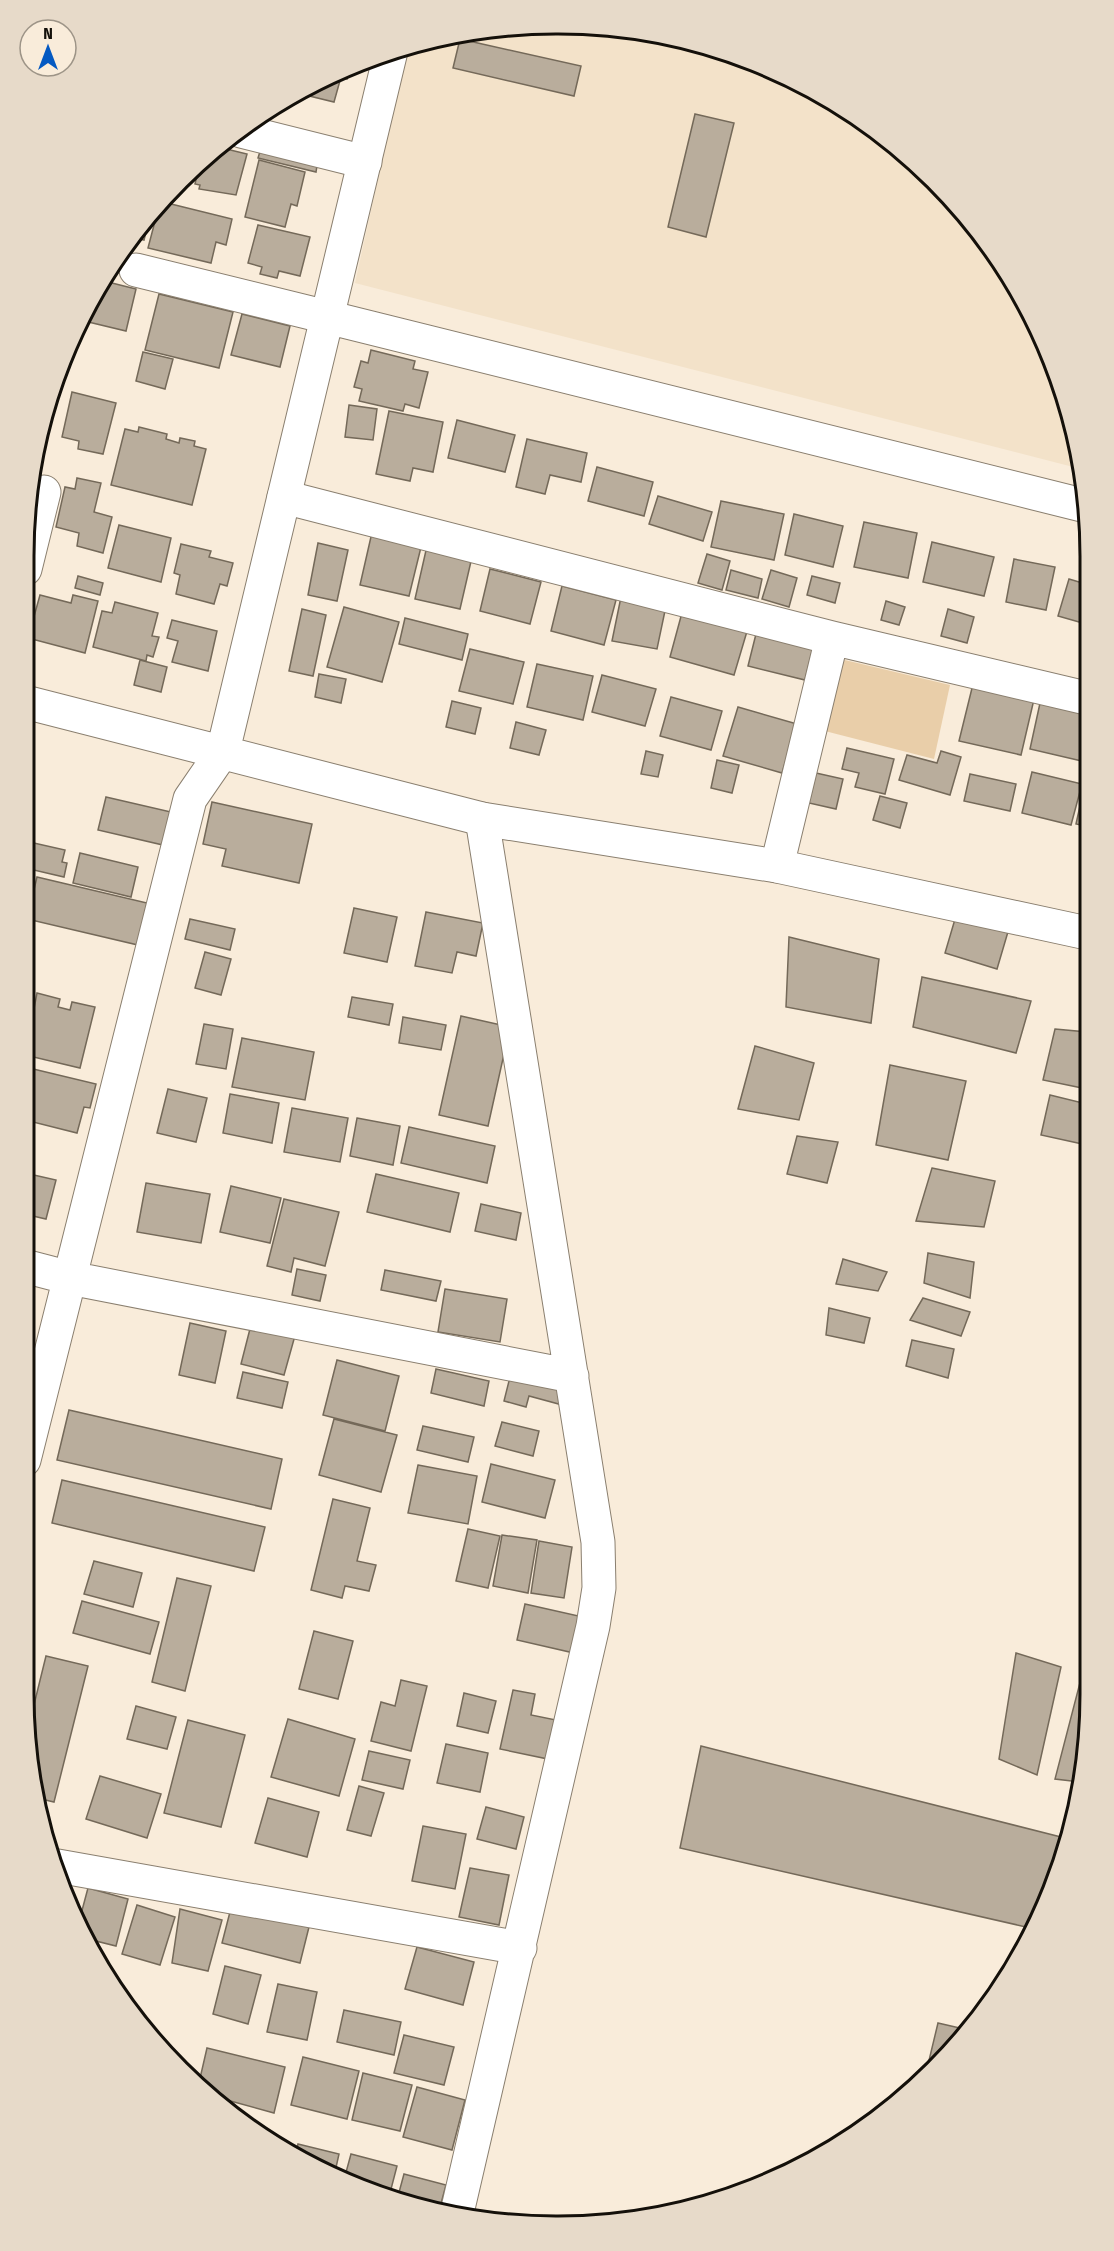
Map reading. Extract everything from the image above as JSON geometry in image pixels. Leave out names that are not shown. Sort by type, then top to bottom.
[{"type":"street","points":[[34,1420],[190,799],[223,751],[388,62]]},
{"type":"street","points":[[251,134],[365,162]]},
{"type":"street","points":[[136,270],[1076,504]]},
{"type":"street","points":[[36,525],[44,492]]},
{"type":"street","points":[[284,497],[832,638],[1080,697]]},
{"type":"street","points":[[777,866],[832,638]]},
{"type":"street","points":[[34,704],[482,819],[777,866],[1080,931]]},
{"type":"street","points":[[458,2207],[520,1948],[593,1626],[599,1588],[598,1542],[482,819]]},
{"type":"street","points":[[34,1269],[70,1278],[572,1376]]},
{"type":"street","points":[[64,1867],[520,1948]]},
{"type":"shaded area","points":[[557,34],[625,39],[692,52],[757,74],[818,105],[875,142],[902,164],[950,212],[991,267],[1026,326],[1052,389],[1062,422],[1071,466],[355,283],[405,57],[489,39]]},
{"type":"shaded area","points":[[832,657],[950,685],[934,759],[817,729]]},
{"type":"building","points":[[473,42],[581,66],[574,96],[453,68],[459,44]]},
{"type":"building","points":[[340,82],[334,102],[311,96]]},
{"type":"building","points":[[695,114],[734,123],[706,237],[668,227]]},
{"type":"building","points":[[262,145],[318,159],[316,172],[258,158]]},
{"type":"building","points":[[229,150],[247,154],[236,195],[199,189],[200,185],[195,184],[196,180],[212,164]]},
{"type":"building","points":[[259,160],[305,172],[297,206],[291,204],[285,227],[245,217]]},
{"type":"building","points":[[172,204],[232,219],[226,245],[216,242],[211,263],[148,248],[154,224]]},
{"type":"building","points":[[258,225],[310,237],[300,276],[279,271],[277,278],[260,274],[262,267],[248,263]]},
{"type":"building","points":[[113,283],[136,289],[126,331],[90,322]]},
{"type":"building","points":[[159,294],[233,312],[219,368],[145,350]]},
{"type":"building","points":[[242,314],[290,326],[280,367],[231,355]]},
{"type":"building","points":[[371,350],[415,361],[413,369],[428,372],[419,408],[405,404],[403,411],[359,401],[362,389],[354,387],[361,361],[368,363]]},
{"type":"building","points":[[143,352],[173,359],[165,389],[136,381]]},
{"type":"building","points":[[72,392],[116,403],[103,454],[78,449],[79,441],[62,437]]},
{"type":"building","points":[[349,405],[377,409],[373,440],[345,437]]},
{"type":"building","points":[[389,411],[443,422],[433,472],[413,468],[410,481],[376,474]]},
{"type":"building","points":[[457,420],[515,435],[505,472],[448,458]]},
{"type":"building","points":[[139,427],[167,434],[166,439],[179,443],[180,438],[195,441],[194,446],[206,449],[192,505],[111,485],[125,429],[138,432]]},
{"type":"building","points":[[527,439],[587,453],[581,482],[550,475],[545,494],[516,487]]},
{"type":"building","points":[[597,467],[653,482],[644,516],[588,501]]},
{"type":"building","points":[[77,478],[101,483],[94,512],[112,517],[103,553],[77,546],[79,533],[56,527],[65,487],[75,489]]},
{"type":"building","points":[[658,496],[712,512],[703,541],[649,524]]},
{"type":"building","points":[[721,501],[784,514],[774,560],[711,547]]},
{"type":"building","points":[[794,514],[843,526],[833,567],[785,555]]},
{"type":"building","points":[[864,522],[917,533],[908,578],[854,567]]},
{"type":"building","points":[[119,525],[171,538],[161,582],[108,568]]},
{"type":"building","points":[[373,528],[423,539],[409,596],[360,585]]},
{"type":"building","points":[[932,542],[994,557],[984,596],[923,582]]},
{"type":"building","points":[[318,543],[348,550],[337,601],[308,595]]},
{"type":"building","points":[[181,544],[211,551],[209,557],[233,563],[227,586],[220,584],[214,604],[176,594],[180,575],[174,573]]},
{"type":"building","points":[[427,546],[472,557],[460,609],[415,599]]},
{"type":"building","points":[[707,554],[730,561],[722,590],[698,583]]},
{"type":"building","points":[[1014,559],[1055,567],[1046,610],[1006,602]]},
{"type":"building","points":[[490,569],[541,582],[530,624],[480,611]]},
{"type":"building","points":[[731,570],[762,579],[758,598],[726,590]]},
{"type":"building","points":[[771,570],[797,578],[789,607],[762,599]]},
{"type":"building","points":[[78,576],[103,583],[100,595],[75,588]]},
{"type":"building","points":[[812,576],[840,583],[835,603],[807,595]]},
{"type":"building","points":[[1069,579],[1080,582],[1080,622],[1058,616]]},
{"type":"building","points":[[562,586],[616,600],[604,645],[551,631]]},
{"type":"building","points":[[40,595],[71,603],[73,595],[98,601],[85,653],[34,640],[34,616]]},
{"type":"building","points":[[621,597],[666,606],[657,649],[612,641]]},
{"type":"building","points":[[886,601],[905,607],[899,625],[881,620]]},
{"type":"building","points":[[115,602],[158,613],[152,636],[159,637],[153,657],[147,655],[146,661],[93,647],[102,611],[112,613]]},
{"type":"building","points":[[344,607],[399,622],[382,682],[327,667]]},
{"type":"building","points":[[302,609],[326,615],[313,676],[289,671]]},
{"type":"building","points":[[683,609],[748,628],[734,675],[670,657]]},
{"type":"building","points":[[948,609],[974,617],[967,643],[941,636]]},
{"type":"building","points":[[405,618],[468,634],[462,660],[399,644]]},
{"type":"building","points":[[172,620],[217,631],[208,671],[172,662],[178,641],[167,638]]},
{"type":"building","points":[[757,630],[814,644],[805,680],[748,666]]},
{"type":"building","points":[[470,649],[524,662],[513,704],[459,691]]},
{"type":"building","points":[[140,660],[167,667],[161,692],[134,685]]},
{"type":"building","points":[[537,664],[593,676],[583,720],[527,707]]},
{"type":"building","points":[[319,674],[346,679],[341,703],[315,697]]},
{"type":"building","points":[[602,675],[656,689],[645,726],[592,712]]},
{"type":"building","points":[[974,680],[1035,695],[1021,755],[959,741]]},
{"type":"building","points":[[1042,694],[1080,703],[1080,761],[1030,749]]},
{"type":"building","points":[[671,697],[722,711],[711,750],[660,736]]},
{"type":"building","points":[[452,701],[481,708],[475,734],[446,727]]},
{"type":"building","points":[[738,707],[797,724],[782,773],[723,756]]},
{"type":"building","points":[[516,722],[546,730],[539,755],[510,748]]},
{"type":"building","points":[[847,748],[894,759],[885,794],[855,787],[859,773],[842,769]]},
{"type":"building","points":[[646,751],[663,755],[658,777],[641,774]]},
{"type":"building","points":[[941,751],[961,757],[950,795],[899,780],[907,755],[937,763]]},
{"type":"building","points":[[717,760],[739,765],[732,793],[711,788]]},
{"type":"building","points":[[1032,772],[1080,784],[1071,825],[1022,813]]},
{"type":"building","points":[[816,773],[843,779],[836,809],[809,803]]},
{"type":"building","points":[[970,774],[1016,784],[1010,811],[964,801]]},
{"type":"building","points":[[880,796],[907,803],[900,828],[873,820]]},
{"type":"building","points":[[106,797],[171,812],[163,845],[98,830]]},
{"type":"building","points":[[212,802],[312,824],[299,883],[222,866],[226,849],[203,844]]},
{"type":"building","points":[[1080,806],[1080,825],[1076,824]]},
{"type":"building","points":[[34,843],[65,850],[62,862],[67,863],[64,877],[34,870]]},
{"type":"building","points":[[80,853],[138,867],[131,897],[73,883]]},
{"type":"building","points":[[37,877],[147,903],[138,945],[34,921],[34,890]]},
{"type":"building","points":[[354,908],[397,917],[387,962],[344,953]]},
{"type":"building","points":[[958,909],[1010,925],[997,969],[945,953]]},
{"type":"building","points":[[426,912],[483,923],[476,956],[457,952],[452,973],[415,966]]},
{"type":"building","points":[[190,919],[235,929],[230,950],[185,939]]},
{"type":"building","points":[[789,937],[879,959],[871,1023],[786,1007]]},
{"type":"building","points":[[205,952],[231,959],[221,995],[195,988]]},
{"type":"building","points":[[922,977],[1031,1001],[1016,1053],[913,1027]]},
{"type":"building","points":[[37,993],[60,999],[58,1007],[70,1010],[72,1002],[95,1007],[80,1068],[34,1057],[34,1008]]},
{"type":"building","points":[[352,997],[393,1004],[389,1025],[348,1017]]},
{"type":"building","points":[[461,1016],[510,1027],[488,1126],[439,1115]]},
{"type":"building","points":[[403,1017],[446,1025],[441,1050],[399,1043]]},
{"type":"building","points":[[204,1024],[233,1029],[226,1069],[196,1064]]},
{"type":"building","points":[[1055,1029],[1080,1031],[1080,1088],[1043,1080]]},
{"type":"building","points":[[242,1038],[314,1052],[305,1100],[232,1087]]},
{"type":"building","points":[[755,1046],[814,1063],[799,1120],[738,1109]]},
{"type":"building","points":[[890,1065],[966,1081],[948,1160],[876,1145]]},
{"type":"building","points":[[34,1069],[96,1084],[90,1108],[84,1107],[77,1133],[34,1122]]},
{"type":"building","points":[[168,1089],[207,1098],[196,1142],[157,1133]]},
{"type":"building","points":[[230,1094],[279,1103],[272,1143],[223,1133]]},
{"type":"building","points":[[1050,1095],[1080,1102],[1080,1143],[1041,1135]]},
{"type":"building","points":[[292,1108],[348,1118],[340,1162],[284,1152]]},
{"type":"building","points":[[357,1118],[400,1126],[393,1165],[350,1156]]},
{"type":"building","points":[[409,1127],[495,1146],[487,1183],[401,1163]]},
{"type":"building","points":[[797,1136],[838,1142],[827,1183],[787,1174]]},
{"type":"building","points":[[932,1168],[995,1181],[984,1227],[916,1221]]},
{"type":"building","points":[[376,1174],[459,1193],[450,1232],[367,1212]]},
{"type":"building","points":[[34,1175],[56,1180],[46,1219],[34,1216]]},
{"type":"building","points":[[146,1183],[210,1194],[201,1243],[137,1232]]},
{"type":"building","points":[[231,1186],[281,1198],[270,1243],[220,1232]]},
{"type":"building","points":[[284,1199],[339,1212],[325,1266],[294,1258],[291,1272],[267,1266]]},
{"type":"building","points":[[481,1204],[521,1213],[516,1240],[475,1231]]},
{"type":"building","points":[[928,1253],[974,1262],[970,1298],[924,1283]]},
{"type":"building","points":[[843,1259],[887,1272],[878,1291],[836,1284]]},
{"type":"building","points":[[297,1269],[326,1275],[320,1301],[292,1295]]},
{"type":"building","points":[[385,1270],[441,1281],[436,1301],[381,1290]]},
{"type":"building","points":[[445,1289],[507,1299],[500,1342],[438,1332]]},
{"type":"building","points":[[923,1298],[970,1312],[961,1336],[910,1320]]},
{"type":"building","points":[[829,1308],[870,1318],[864,1343],[826,1335]]},
{"type":"building","points":[[252,1321],[296,1332],[284,1375],[241,1364]]},
{"type":"building","points":[[190,1323],[226,1331],[215,1383],[179,1375]]},
{"type":"building","points":[[912,1340],[954,1349],[948,1378],[906,1366]]},
{"type":"building","points":[[337,1360],[399,1376],[385,1431],[323,1415]]},
{"type":"building","points":[[513,1365],[570,1389],[566,1406],[529,1396],[526,1407],[504,1401]]},
{"type":"building","points":[[436,1369],[489,1381],[484,1406],[431,1393]]},
{"type":"building","points":[[243,1372],[288,1382],[282,1408],[237,1398]]},
{"type":"building","points":[[69,1410],[282,1459],[271,1509],[57,1460]]},
{"type":"building","points":[[334,1419],[397,1435],[381,1492],[319,1475]]},
{"type":"building","points":[[502,1422],[539,1431],[533,1456],[495,1446]]},
{"type":"building","points":[[423,1426],[474,1437],[468,1462],[417,1450]]},
{"type":"building","points":[[491,1464],[555,1480],[545,1518],[482,1502]]},
{"type":"building","points":[[418,1465],[477,1476],[468,1524],[408,1513]]},
{"type":"building","points":[[62,1480],[265,1527],[254,1571],[52,1523]]},
{"type":"building","points":[[333,1499],[370,1508],[357,1561],[376,1565],[369,1591],[345,1586],[342,1598],[311,1590]]},
{"type":"building","points":[[468,1529],[500,1536],[488,1588],[456,1581]]},
{"type":"building","points":[[502,1535],[537,1540],[528,1593],[493,1586]]},
{"type":"building","points":[[539,1541],[572,1547],[564,1598],[531,1593]]},
{"type":"building","points":[[94,1561],[142,1573],[133,1607],[84,1594]]},
{"type":"building","points":[[177,1578],[211,1586],[185,1691],[152,1682]]},
{"type":"building","points":[[82,1601],[159,1622],[150,1654],[73,1633]]},
{"type":"building","points":[[525,1604],[583,1617],[574,1653],[517,1640]]},
{"type":"building","points":[[314,1631],[353,1641],[338,1699],[299,1689]]},
{"type":"building","points":[[1016,1653],[1061,1667],[1037,1775],[999,1759]]},
{"type":"building","points":[[46,1656],[88,1666],[54,1802],[46,1800],[45,1796],[39,1762],[35,1703]]},
{"type":"building","points":[[401,1680],[427,1686],[411,1751],[371,1741],[381,1702],[395,1706]]},
{"type":"building","points":[[1080,1683],[1078,1728],[1072,1781],[1055,1779]]},
{"type":"building","points":[[513,1690],[535,1694],[531,1715],[556,1720],[548,1759],[500,1749]]},
{"type":"building","points":[[464,1693],[496,1701],[488,1733],[457,1726]]},
{"type":"building","points":[[136,1706],[176,1717],[167,1749],[127,1739]]},
{"type":"building","points":[[288,1719],[355,1739],[339,1796],[271,1777]]},
{"type":"building","points":[[188,1720],[245,1735],[221,1827],[164,1813]]},
{"type":"building","points":[[446,1744],[488,1753],[480,1792],[437,1783]]},
{"type":"building","points":[[701,1746],[1060,1837],[1040,1894],[1025,1927],[680,1848]]},
{"type":"building","points":[[369,1751],[410,1760],[403,1789],[362,1780]]},
{"type":"building","points":[[100,1776],[161,1794],[147,1838],[86,1819]]},
{"type":"building","points":[[359,1786],[384,1793],[371,1836],[347,1830]]},
{"type":"building","points":[[268,1798],[319,1812],[307,1857],[255,1843]]},
{"type":"building","points":[[486,1807],[524,1817],[516,1849],[477,1839]]},
{"type":"building","points":[[423,1826],[466,1834],[455,1889],[412,1881]]},
{"type":"building","points":[[470,1868],[509,1875],[499,1925],[459,1917]]},
{"type":"building","points":[[88,1888],[128,1899],[116,1946],[97,1941],[82,1911]]},
{"type":"building","points":[[137,1905],[175,1917],[160,1965],[122,1954]]},
{"type":"building","points":[[231,1908],[309,1927],[300,1963],[222,1943]]},
{"type":"building","points":[[180,1909],[222,1920],[208,1971],[172,1963]]},
{"type":"building","points":[[417,1947],[474,1962],[463,2005],[405,1989]]},
{"type":"building","points":[[225,1966],[261,1975],[248,2024],[213,2014]]},
{"type":"building","points":[[278,1984],[317,1992],[307,2040],[267,2032]]},
{"type":"building","points":[[344,2010],[401,2022],[394,2055],[337,2042]]},
{"type":"building","points":[[938,2023],[959,2028],[950,2039],[929,2060]]},
{"type":"building","points":[[404,2035],[454,2047],[444,2085],[394,2073]]},
{"type":"building","points":[[207,2048],[285,2067],[274,2113],[229,2100],[201,2076]]},
{"type":"building","points":[[303,2057],[359,2071],[347,2119],[291,2105]]},
{"type":"building","points":[[363,2073],[412,2085],[400,2131],[352,2120]]},
{"type":"building","points":[[417,2087],[465,2100],[452,2150],[403,2137]]},
{"type":"building","points":[[298,2144],[339,2154],[336,2168],[326,2163],[297,2147]]},
{"type":"building","points":[[351,2154],[397,2166],[391,2190],[346,2172]]},
{"type":"building","points":[[404,2174],[446,2185],[441,2203],[399,2192]]}]
